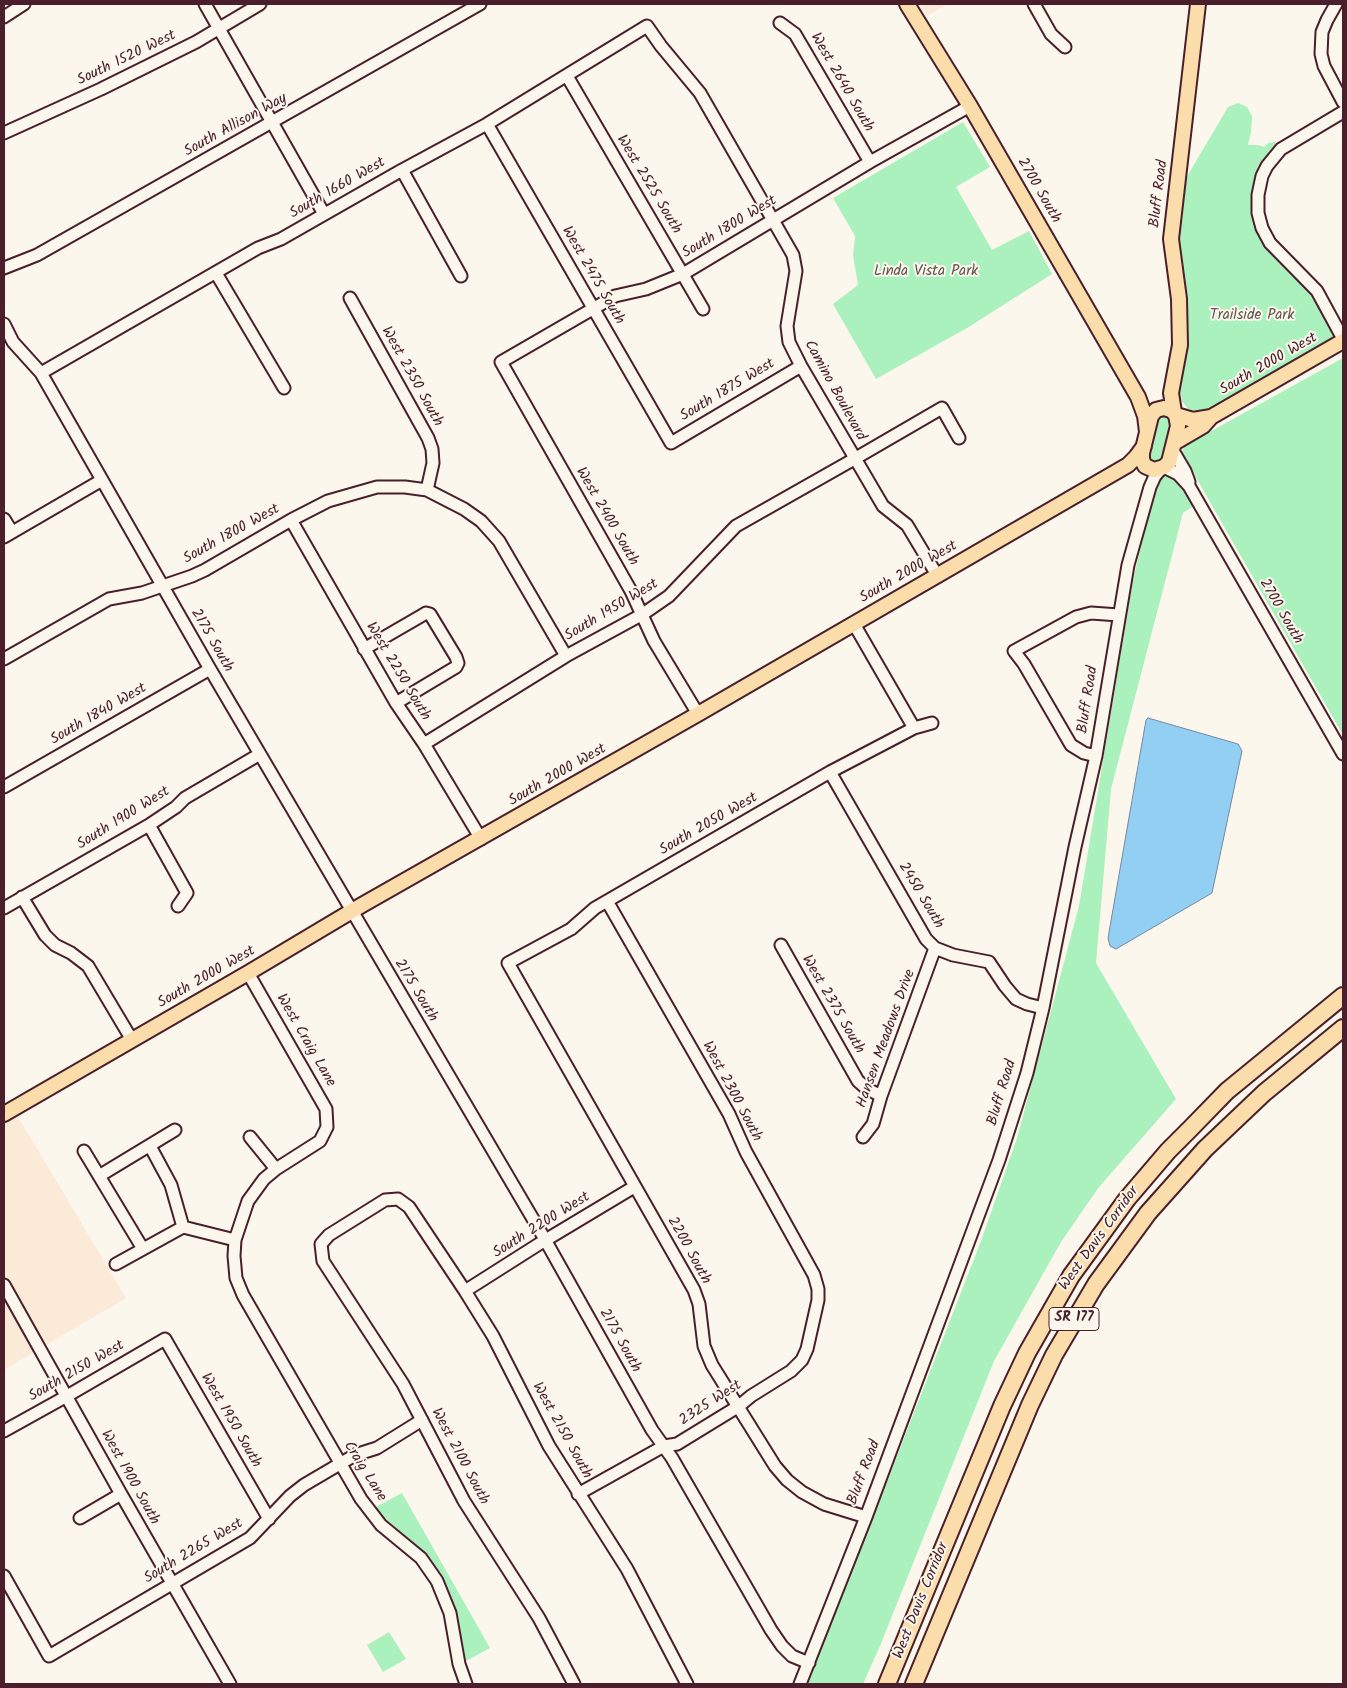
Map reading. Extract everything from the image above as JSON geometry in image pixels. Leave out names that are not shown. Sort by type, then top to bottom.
[{"type":"highway","name":"West Davis Corridor","points":[[887,1684],[1002,1406],[1032,1344],[1071,1276],[1127,1199],[1190,1128],[1228,1091],[1343,996]]},
{"type":"highway","name":"West Davis Corridor","points":[[914,1684],[1030,1405],[1054,1355],[1096,1284],[1148,1213],[1205,1148],[1264,1093],[1343,1028]]},
{"type":"main road","name":"2700 South","points":[[907,4],[970,106],[1138,397],[1145,416],[1147,432]]},
{"type":"main road","name":"Bluff Road","points":[[1155,468],[1169,462],[1178,426],[1171,400],[1180,346],[1179,299],[1171,239],[1198,4]]},
{"type":"main road","name":"South 2000 West","points":[[1173,446],[1203,426],[1211,417],[1343,340]]},
{"type":"main road","name":"Bluff Road","points":[[1147,432],[1151,416],[1168,397],[1172,387]]},
{"type":"main road","name":"2700 South","points":[[1138,397],[1145,404],[1158,409],[1168,408],[1175,414]]},
{"type":"main road","name":"South 2000 West","points":[[1175,414],[1193,420],[1211,417]]},
{"type":"main road","points":[[1147,432],[1142,456],[1155,468]]},
{"type":"main road","name":"South 2000 West","points":[[4,1114],[1128,464],[1144,446]]},
{"type":"main road","points":[[1128,464],[1155,468]]},
{"type":"street","points":[[4,17],[24,4]]},
{"type":"street","points":[[204,4],[324,214]]},
{"type":"street","name":"South 1520 West","points":[[4,133],[196,42],[218,27],[260,4]]},
{"type":"street","name":"South Allison Way","points":[[4,268],[37,255],[480,4]]},
{"type":"street","points":[[1034,4],[1051,34],[1065,47]]},
{"type":"street","points":[[1336,4],[1322,32],[1321,54],[1324,66],[1343,102]]},
{"type":"street","name":"West 2640 South","points":[[780,23],[795,34],[870,162]]},
{"type":"street","name":"South 1660 West","points":[[41,374],[258,248],[281,239],[487,124],[647,26]]},
{"type":"street","name":"Camino Boulevard","points":[[647,26],[661,46],[700,92],[793,254],[796,271],[787,326],[789,342],[801,366],[883,506],[907,525],[938,575]]},
{"type":"street","name":"West 2525 South","points":[[567,76],[703,309]]},
{"type":"street","name":"South 1800 West","points":[[501,362],[614,296],[646,289],[683,274],[870,162],[970,106]]},
{"type":"street","points":[[1343,112],[1285,145],[1275,155],[1262,176],[1258,195],[1258,213],[1262,228],[1270,243],[1317,291],[1343,340]]},
{"type":"street","name":"West 2475 South","points":[[487,124],[671,442]]},
{"type":"street","points":[[402,170],[461,276]]},
{"type":"street","points":[[216,273],[284,388]]},
{"type":"street","name":"West 2350 South","points":[[350,298],[428,438],[432,449],[432,462],[427,490]]},
{"type":"street","name":"2175 South","points":[[4,324],[13,342],[41,374],[351,912],[545,1241],[652,1430],[672,1458],[776,1638],[792,1656],[809,1663]]},
{"type":"street","name":"West 2400 South","points":[[501,362],[631,591],[654,641],[698,714]]},
{"type":"street","name":"South 1875 West","points":[[671,442],[801,366]]},
{"type":"street","name":"South 1950 West","points":[[424,744],[566,656],[643,614],[669,596],[736,526],[942,408],[959,438]]},
{"type":"street","points":[[1173,446],[1185,471],[1189,486]]},
{"type":"street","points":[[1155,468],[1178,474],[1189,486]]},
{"type":"street","name":"Bluff Road","points":[[800,1684],[866,1517],[999,1160],[1026,1073],[1042,1008],[1096,756],[1132,547],[1155,468]]},
{"type":"street","points":[[4,519],[8,535],[102,480]]},
{"type":"street","name":"2700 South","points":[[1189,486],[1343,754]]},
{"type":"street","name":"South 1800 West","points":[[4,659],[109,599],[142,593],[205,570],[291,520],[328,501],[377,487],[405,487],[427,490]]},
{"type":"street","points":[[427,490],[464,508],[491,531],[499,541],[566,656]]},
{"type":"street","name":"West 2250 South","points":[[291,520],[364,649],[396,703],[424,744],[480,839]]},
{"type":"street","points":[[1096,756],[1084,753],[1071,745],[1024,664],[1014,651],[1076,618],[1091,613],[1119,614]]},
{"type":"street","points":[[364,649],[421,616],[430,614],[456,657],[458,663],[456,667],[396,703]]},
{"type":"street","points":[[854,624],[914,728]]},
{"type":"street","name":"South 1840 West","points":[[4,787],[210,669]]},
{"type":"street","name":"South 2050 West","points":[[508,963],[571,929],[596,908],[830,772],[914,728],[932,723]]},
{"type":"street","name":"South 1900 West","points":[[4,908],[149,825],[186,798],[260,754]]},
{"type":"street","name":"2450 South","points":[[830,772],[926,939],[935,948],[953,955],[988,962],[1016,998],[1027,1004],[1042,1008]]},
{"type":"street","points":[[149,825],[187,893],[178,906]]},
{"type":"street","points":[[22,897],[44,935],[55,945],[71,953],[88,966],[132,1040]]},
{"type":"street","name":"West 2300 South","points":[[608,901],[729,1114],[746,1152],[814,1275],[818,1289],[818,1300]]},
{"type":"street","name":"West 2375 South","points":[[781,945],[858,1081],[881,1096]]},
{"type":"street","name":"Hansen Meadows Drive","points":[[863,1137],[873,1124],[881,1096],[935,948]]},
{"type":"street","name":"2200 South","points":[[508,963],[694,1290],[699,1304],[704,1346],[712,1365],[775,1466],[787,1480],[802,1492],[824,1504],[866,1517]]},
{"type":"street","name":"West Craig Lane","points":[[248,973],[326,1109],[327,1127],[320,1141],[276,1169]]},
{"type":"street","points":[[99,1176],[176,1130]]},
{"type":"street","points":[[116,1264],[183,1227],[235,1240],[248,1202],[260,1183],[276,1169],[250,1137]]},
{"type":"street","points":[[150,1146],[171,1185],[183,1227]]},
{"type":"street","points":[[84,1151],[143,1249]]},
{"type":"street","name":"South 2200 West","points":[[465,1291],[634,1187]]},
{"type":"street","name":"West 2150 South","points":[[321,1244],[329,1235],[385,1200],[398,1199],[409,1207],[493,1336],[549,1446],[627,1569],[687,1684]]},
{"type":"street","name":"Craig Lane","points":[[235,1240],[234,1268],[243,1295],[361,1500],[381,1525],[421,1558],[438,1581],[450,1613],[459,1664],[466,1684]]},
{"type":"street","name":"West 2100 South","points":[[321,1244],[323,1261],[403,1384],[464,1501],[539,1618],[574,1684]]},
{"type":"street","name":"West 1900 South","points":[[4,1284],[230,1684]]},
{"type":"street","name":"2325 West","points":[[578,1494],[664,1446],[677,1444],[791,1371],[802,1360],[807,1349],[818,1300]]},
{"type":"street","name":"South 2150 West","points":[[4,1431],[164,1339]]},
{"type":"street","name":"West 1950 South","points":[[164,1339],[269,1519]]},
{"type":"street","name":"South 2265 West","points":[[4,1576],[49,1656],[250,1538],[290,1496],[304,1485],[355,1455],[377,1448],[422,1420]]},
{"type":"street","points":[[80,1518],[121,1494]]},
{"type":"shaded area","points":[[920,4],[948,4],[927,16]]},
{"type":"shaded area","points":[[17,1115],[126,1298],[4,1370],[4,1123]]},
{"type":"green space","name":"Trailside Park","points":[[1238,103],[1247,107],[1252,116],[1248,145],[1264,147],[1268,143],[1274,142],[1281,149],[1262,176],[1262,228],[1317,291],[1343,341],[1203,413],[1188,409],[1182,401],[1181,395],[1178,394],[1186,347],[1187,313],[1179,242],[1185,180],[1228,107]]},
{"type":"green space","name":"Linda Vista Park","points":[[963,122],[990,167],[956,187],[992,250],[1029,231],[1052,274],[967,328],[876,379],[833,304],[858,285],[853,255],[855,236],[833,198]]},
{"type":"green space","points":[[1343,358],[1343,735],[1182,453],[1184,446]]},
{"type":"green space","points":[[1164,413],[1174,421],[1161,463],[1151,463],[1147,454],[1155,420]]},
{"type":"green space","points":[[1169,474],[1179,480],[1195,505],[1183,513],[1111,789],[1096,963],[1176,1099],[1099,1187],[1061,1242],[994,1361],[863,1684],[808,1684],[981,1241],[1017,1138],[1079,906],[1132,585],[1146,525],[1159,482],[1162,477]]},
{"type":"green space","points":[[402,1493],[490,1648],[464,1662],[456,1616],[436,1568],[418,1547],[374,1508]]},
{"type":"green space","points":[[389,1632],[406,1659],[383,1672],[367,1645]]},
{"type":"water","points":[[1148,718],[1238,744],[1242,751],[1212,893],[1116,949],[1110,946],[1108,938],[1146,720]]}]
